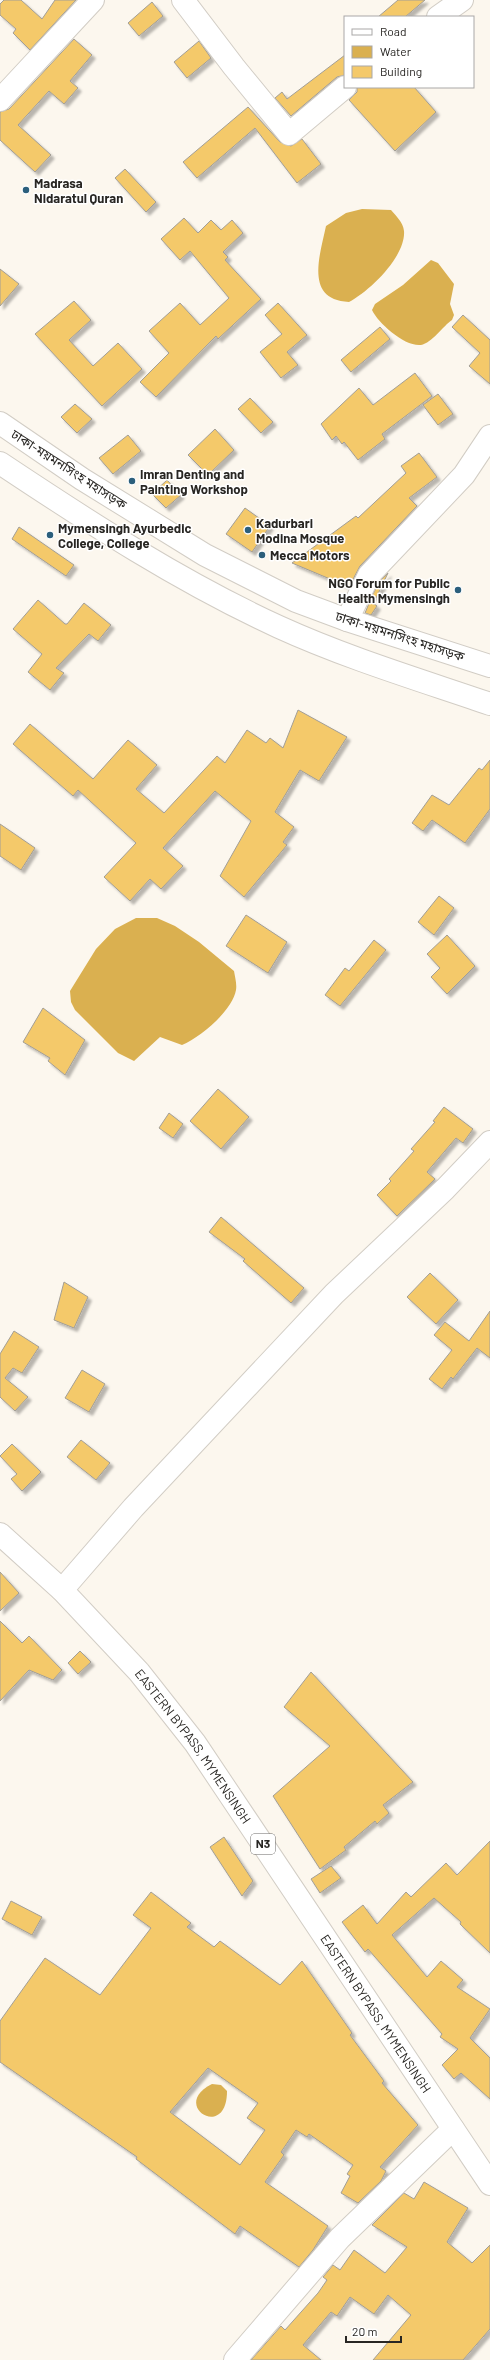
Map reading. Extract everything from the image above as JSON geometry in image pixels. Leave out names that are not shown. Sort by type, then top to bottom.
[{"type":"main road","points":[[0,100],[93,0]]},
{"type":"main road","points":[[183,0],[234,67],[289,134],[344,88]]},
{"type":"main road","points":[[439,16],[462,0]]},
{"type":"main road","name":"ঢাকা-ময়মনসিংহ মহাসড়ক","points":[[0,424],[82,479],[205,556],[296,601],[347,620],[490,666]]},
{"type":"main road","points":[[347,620],[369,576],[464,475],[490,436]]},
{"type":"main road","points":[[0,463],[96,528],[195,584],[279,627],[334,649],[490,704]]},
{"type":"main road","points":[[62,1590],[133,1508],[334,1294],[445,1189],[490,1142]]},
{"type":"main road","name":"EASTERN BYPASS, MYMENSINGH","points":[[0,1534],[62,1590],[139,1672],[195,1743],[453,2129],[487,2172]]},
{"type":"main road","points":[[234,2360],[340,2238],[453,2129]]},
{"type":"water","points":[[362,209],[391,210],[402,225],[404,231],[403,241],[393,262],[367,290],[349,302],[335,299],[326,293],[320,285],[318,274],[326,226],[346,213]]},
{"type":"water","points":[[431,260],[438,263],[454,284],[450,304],[454,315],[452,320],[433,338],[425,344],[415,345],[393,333],[380,321],[372,310],[375,304],[403,285]]},
{"type":"water","points":[[136,918],[157,918],[175,926],[199,942],[234,971],[236,990],[229,1006],[222,1015],[198,1036],[182,1045],[160,1037],[134,1061],[118,1053],[75,1010],[71,1002],[70,991],[96,949],[115,929]]},
{"type":"water","points":[[212,2084],[221,2085],[227,2091],[225,2106],[219,2114],[211,2117],[203,2114],[198,2109],[196,2101],[200,2092]]},
{"type":"building","points":[[4,0],[21,0],[42,19],[55,0],[76,0],[30,50],[13,33],[16,29],[0,15],[0,4]]},
{"type":"building","points":[[398,0],[425,0],[406,16],[379,16]]},
{"type":"building","points":[[152,2],[163,16],[139,36],[128,23]]},
{"type":"building","points":[[74,39],[92,55],[70,81],[78,88],[64,104],[49,91],[18,125],[51,155],[35,172],[0,140],[0,112],[9,109]]},
{"type":"building","points":[[199,41],[211,58],[187,78],[174,62]]},
{"type":"building","points":[[344,56],[344,75],[337,77],[291,116],[275,98],[282,92],[287,99]]},
{"type":"building","points":[[357,88],[415,88],[436,112],[395,151],[349,100],[357,92]]},
{"type":"building","points":[[248,107],[280,142],[291,146],[302,139],[321,164],[297,183],[255,128],[197,178],[183,162]]},
{"type":"building","points":[[125,169],[156,202],[146,212],[115,178]]},
{"type":"building","points":[[184,218],[198,233],[211,220],[221,230],[232,220],[243,233],[223,252],[228,257],[225,260],[261,299],[218,339],[216,336],[156,397],[140,382],[169,353],[149,331],[180,303],[200,325],[229,298],[190,251],[180,260],[161,239]]},
{"type":"building","points":[[0,269],[19,284],[0,306]]},
{"type":"building","points":[[74,301],[91,320],[69,340],[93,366],[118,343],[142,369],[102,406],[35,334]]},
{"type":"building","points":[[278,303],[307,335],[287,352],[298,365],[281,378],[260,352],[282,334],[265,315]]},
{"type":"building","points":[[463,315],[490,340],[490,384],[469,366],[480,353],[452,327]]},
{"type":"building","points":[[380,327],[390,339],[351,372],[341,360]]},
{"type":"building","points":[[415,373],[432,396],[382,434],[385,439],[358,460],[344,442],[342,444],[336,436],[332,440],[321,424],[359,388],[373,405]]},
{"type":"building","points":[[438,394],[453,414],[438,425],[423,405]]},
{"type":"building","points":[[250,398],[273,422],[261,433],[238,409]]},
{"type":"building","points":[[75,404],[92,419],[77,433],[61,417]]},
{"type":"building","points":[[215,429],[234,450],[208,475],[188,455]]},
{"type":"building","points":[[128,435],[141,451],[113,474],[99,458]]},
{"type":"building","points":[[419,453],[437,477],[409,498],[417,506],[360,566],[349,587],[292,563],[356,516],[358,518],[406,473],[401,466]]},
{"type":"building","points":[[167,480],[181,495],[166,508],[152,494]]},
{"type":"building","name":"Kadurbari Modina Mosque","points":[[245,508],[270,526],[252,552],[226,534]]},
{"type":"building","points":[[19,527],[74,565],[66,576],[12,539]]},
{"type":"building","points":[[388,573],[376,598],[372,596],[379,582]]},
{"type":"building","points":[[38,600],[65,624],[67,624],[84,603],[111,625],[98,641],[89,634],[56,668],[64,673],[50,690],[28,672],[42,654],[13,629]]},
{"type":"building","points":[[370,601],[377,606],[371,615],[365,613]]},
{"type":"building","points":[[298,710],[347,737],[319,781],[300,770],[275,812],[294,827],[283,842],[287,845],[244,897],[220,876],[251,821],[215,791],[163,848],[183,866],[161,889],[150,879],[130,901],[104,877],[136,843],[78,790],[73,796],[13,744],[30,724],[93,779],[128,740],[157,765],[136,789],[164,813],[217,756],[225,763],[247,730],[266,743],[270,738],[283,748]]},
{"type":"building","points":[[490,760],[490,809],[465,843],[432,820],[423,831],[412,823],[432,795],[449,805],[479,768],[482,770]]},
{"type":"building","points":[[0,824],[35,848],[21,870],[0,856]]},
{"type":"building","points":[[439,896],[454,908],[434,935],[418,922]]},
{"type":"building","points":[[246,915],[287,942],[268,973],[226,946]]},
{"type":"building","points":[[447,935],[475,966],[447,994],[431,977],[440,968],[427,954]]},
{"type":"building","points":[[374,940],[386,950],[340,1006],[325,995],[345,968],[349,971]]},
{"type":"building","points":[[43,1008],[85,1040],[65,1075],[48,1061],[50,1058],[23,1042]]},
{"type":"building","points":[[218,1089],[249,1117],[221,1149],[190,1121]]},
{"type":"building","points":[[444,1107],[473,1129],[463,1143],[456,1138],[427,1172],[435,1179],[397,1216],[377,1195],[391,1181],[389,1179],[414,1151],[411,1149],[435,1122],[433,1121]]},
{"type":"building","points":[[169,1113],[183,1124],[173,1138],[159,1128]]},
{"type":"building","points":[[221,1217],[304,1288],[291,1303],[243,1261],[245,1259],[209,1232]]},
{"type":"building","points":[[430,1273],[458,1300],[436,1324],[407,1297]]},
{"type":"building","points":[[64,1282],[88,1297],[74,1328],[54,1320]]},
{"type":"building","points":[[490,1311],[490,1358],[477,1348],[453,1379],[451,1377],[442,1389],[429,1379],[452,1350],[434,1335],[445,1322],[469,1341]]},
{"type":"building","points":[[14,1331],[39,1347],[22,1373],[13,1368],[5,1378],[28,1397],[15,1411],[0,1397],[0,1354]]},
{"type":"building","points":[[82,1370],[105,1384],[89,1412],[65,1398]]},
{"type":"building","points":[[81,1440],[110,1463],[96,1480],[67,1457]]},
{"type":"building","points":[[12,1444],[41,1472],[22,1491],[11,1479],[17,1474],[0,1456]]},
{"type":"building","points":[[0,1572],[19,1593],[0,1611]]},
{"type":"building","points":[[0,1621],[22,1643],[29,1636],[62,1670],[53,1680],[29,1670],[0,1701]]},
{"type":"building","points":[[80,1651],[91,1662],[78,1674],[68,1663]]},
{"type":"building","points":[[311,1672],[413,1782],[383,1805],[389,1813],[377,1824],[375,1821],[344,1847],[346,1850],[320,1869],[273,1796],[330,1746],[284,1707]]},
{"type":"building","points":[[224,1837],[253,1881],[242,1896],[210,1847]]},
{"type":"building","points":[[490,1841],[490,1953],[460,1924],[461,1922],[434,1898],[392,1935],[427,1977],[441,1961],[463,1980],[457,1987],[490,2009],[470,2038],[490,2058],[490,2099],[461,2073],[454,2079],[442,2065],[458,2049],[440,2037],[442,2034],[368,1949],[365,1952],[342,1922],[363,1905],[377,1924],[406,1892],[411,1897],[446,1863],[457,1875]]},
{"type":"building","points":[[331,1866],[341,1878],[320,1893],[311,1879]]},
{"type":"building","points":[[151,1892],[191,1923],[187,1927],[214,1947],[220,1941],[280,1985],[302,1961],[352,2033],[350,2035],[384,2081],[382,2083],[418,2125],[380,2167],[386,2171],[381,2181],[358,2203],[341,2193],[350,2176],[347,2174],[353,2165],[309,2134],[307,2137],[296,2130],[281,2152],[284,2155],[265,2182],[328,2226],[313,2250],[299,2267],[240,2226],[235,2234],[136,2159],[137,2157],[0,2062],[0,2021],[45,1958],[100,1995],[151,1928],[133,1915]],"holes":[[[208,2068],[258,2103],[247,2118],[265,2130],[240,2165],[170,2112]]]},
{"type":"building","points":[[11,1901],[42,1917],[32,1935],[2,1919]]},
{"type":"building","points":[[424,2182],[468,2208],[447,2242],[472,2263],[490,2245],[490,2329],[463,2360],[373,2360],[411,2315],[388,2295],[374,2314],[350,2297],[337,2316],[331,2312],[303,2345],[321,2360],[251,2360],[281,2326],[285,2330],[318,2293],[327,2280],[323,2277],[333,2265],[340,2270],[354,2250],[385,2273],[407,2247],[372,2225],[404,2193],[414,2199]]},
{"type":"place","name":"Madrasa Nidaratul Quran","points":[[26,190]]},
{"type":"place","name":"Imran Denting and Painting Workshop","points":[[132,481]]},
{"type":"place","name":"Kadurbari Modina Mosque","points":[[248,530]]},
{"type":"place","name":"Mymensingh Ayurbedic College, College","points":[[50,535]]},
{"type":"place","name":"Mecca Motors","points":[[262,555]]},
{"type":"place","name":"NGO Forum for Public Health Mymensingh","points":[[458,590]]}]
